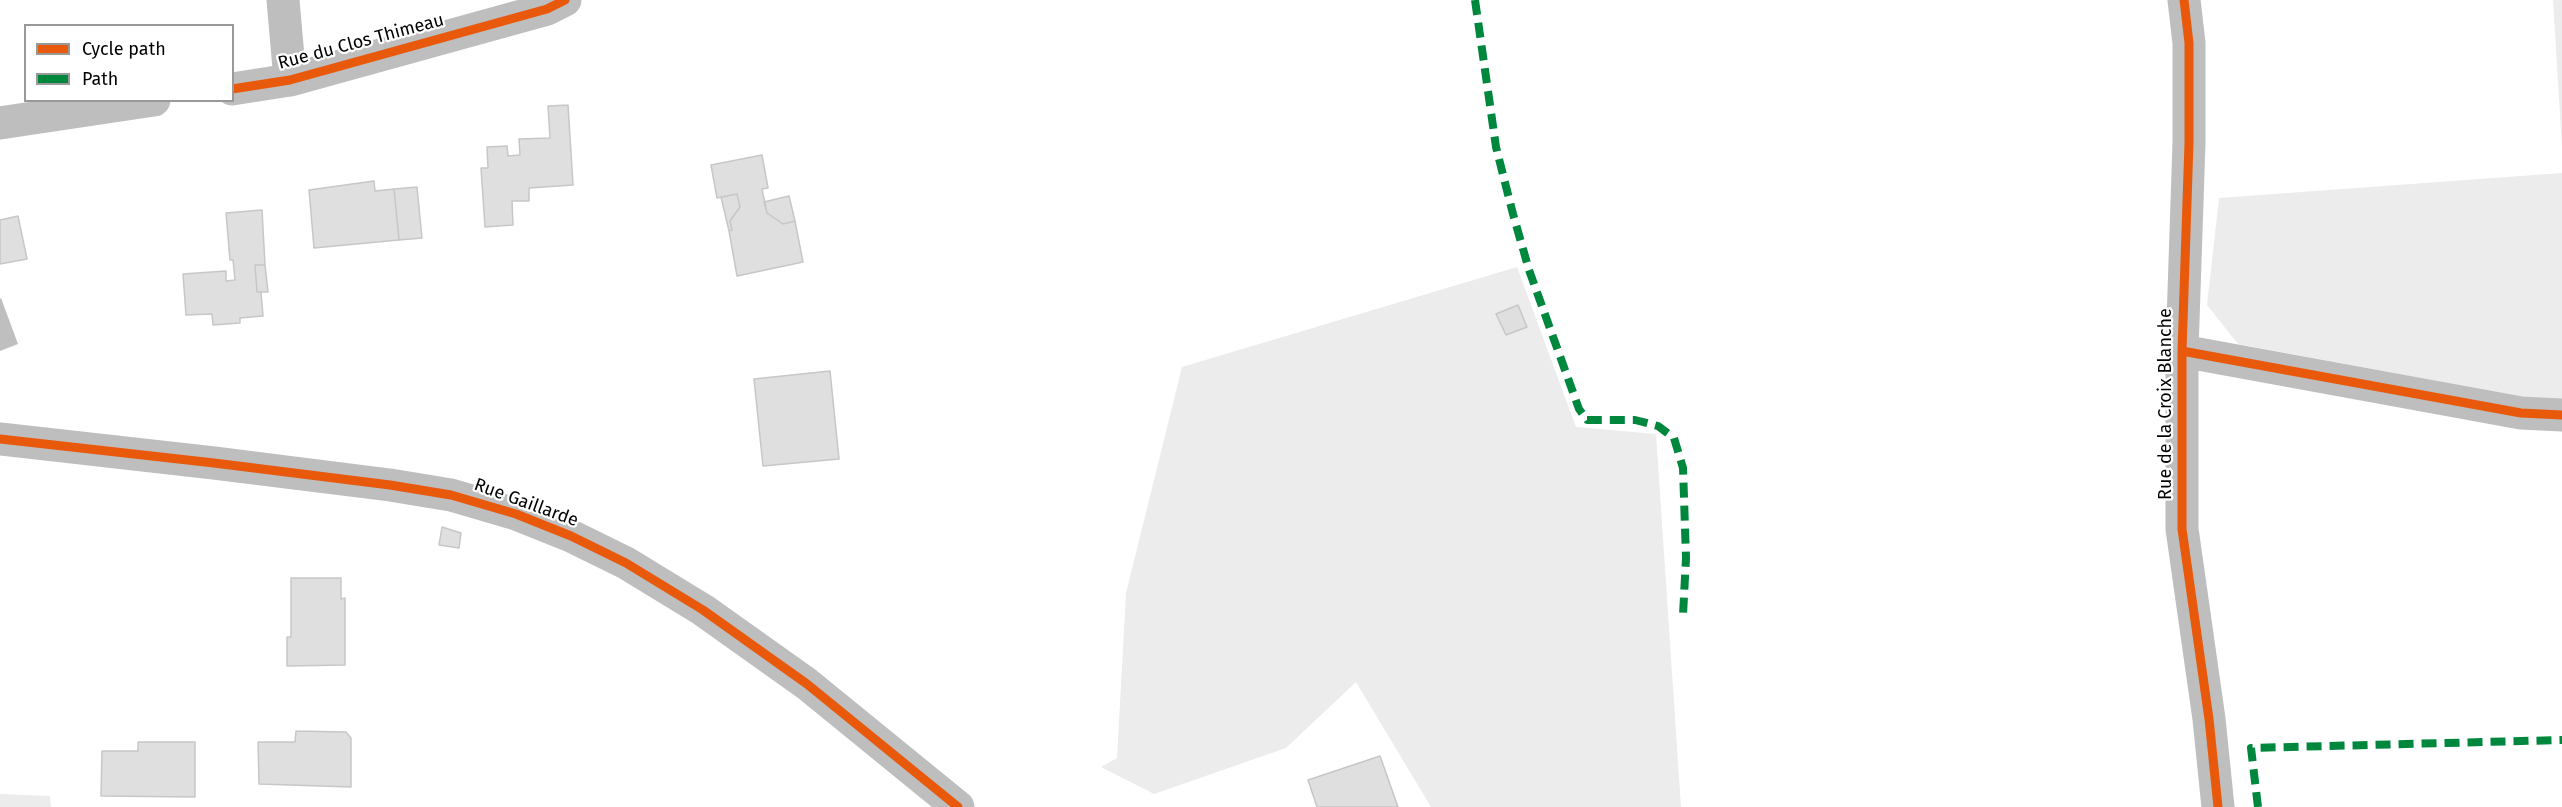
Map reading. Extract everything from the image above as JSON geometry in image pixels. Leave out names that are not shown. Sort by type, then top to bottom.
[{"type":"street","points":[[283,0],[290,80]]},
{"type":"street","name":"Rue du Clos Thimeau","points":[[234,89],[290,80],[547,9],[565,0]]},
{"type":"street","name":"Rue de la Croix Blanche","points":[[2184,0],[2188,43],[2188,143],[2182,351],[2182,529],[2209,719],[2218,807]]},
{"type":"street","points":[[0,123],[141,102]]},
{"type":"street","points":[[2182,351],[2521,413],[2562,415]]},
{"type":"street","name":"Rue Gaillarde","points":[[0,439],[214,462],[390,485],[451,495],[516,514],[572,536],[626,563],[703,610],[807,684],[958,807]]},
{"type":"shaded area","points":[[2553,0],[2562,0],[2562,147]]},
{"type":"shaded area","points":[[2562,173],[2562,401],[2539,400],[2238,344],[2207,305],[2219,198]]},
{"type":"shaded area","points":[[1517,267],[1576,427],[1656,434],[1681,807],[1431,807],[1356,682],[1286,748],[1154,794],[1101,767],[1117,758],[1126,593],[1182,367]]},
{"type":"shaded area","points":[[0,299],[18,344],[0,351]]},
{"type":"shaded area","points":[[0,794],[50,796],[51,807],[0,807]]},
{"type":"building","points":[[568,105],[573,185],[529,188],[529,201],[512,201],[513,225],[485,227],[481,168],[488,168],[487,147],[507,146],[508,156],[520,155],[519,139],[550,138],[548,106]]},
{"type":"building","points":[[762,155],[768,188],[762,189],[767,213],[783,224],[795,221],[803,262],[737,276],[729,231],[732,230],[730,221],[740,207],[737,194],[717,198],[711,165]]},
{"type":"building","points":[[374,181],[375,191],[394,189],[399,240],[314,248],[309,190]]},
{"type":"building","points":[[417,187],[422,238],[399,240],[394,189]]},
{"type":"building","points":[[737,194],[740,207],[730,221],[732,230],[729,231],[721,197]]},
{"type":"building","points":[[789,196],[795,221],[783,224],[767,213],[764,202]]},
{"type":"building","points":[[262,210],[265,265],[255,265],[257,292],[261,292],[263,316],[240,318],[240,323],[213,325],[212,314],[186,315],[183,274],[226,271],[226,281],[235,280],[233,260],[230,260],[226,213]]},
{"type":"building","points":[[18,216],[27,259],[0,264],[0,220]]},
{"type":"building","points":[[255,265],[265,265],[268,292],[257,292]]},
{"type":"building","points":[[1518,305],[1527,327],[1506,335],[1496,314]]},
{"type":"building","points":[[830,371],[839,459],[763,466],[754,379]]},
{"type":"building","points":[[442,527],[461,533],[459,548],[439,545]]},
{"type":"building","points":[[291,578],[341,578],[341,599],[345,598],[345,665],[287,666],[287,637],[291,637]]},
{"type":"building","points":[[296,731],[346,732],[351,738],[351,787],[259,784],[258,742],[295,742]]},
{"type":"building","points":[[138,742],[195,742],[195,797],[101,796],[102,751],[138,751]]},
{"type":"building","points":[[1380,756],[1398,807],[1317,807],[1308,780]]},
{"type":"marked path","points":[[1475,0],[1496,147],[1513,214],[1529,270],[1579,409],[1587,420],[1635,420],[1658,426],[1674,438],[1683,468],[1686,558],[1683,615]]},
{"type":"marked path","points":[[2258,807],[2251,748],[2562,740]]},
{"type":"cycle path","points":[[234,89],[290,80],[547,9],[565,0]]},
{"type":"cycle path","points":[[2184,0],[2189,43],[2189,143],[2182,351],[2182,529],[2209,719],[2218,807]]},
{"type":"cycle path","points":[[2182,351],[2521,413],[2562,415]]},
{"type":"cycle path","points":[[0,439],[390,485],[451,495],[516,514],[571,536],[626,563],[703,610],[807,684],[958,807]]}]
